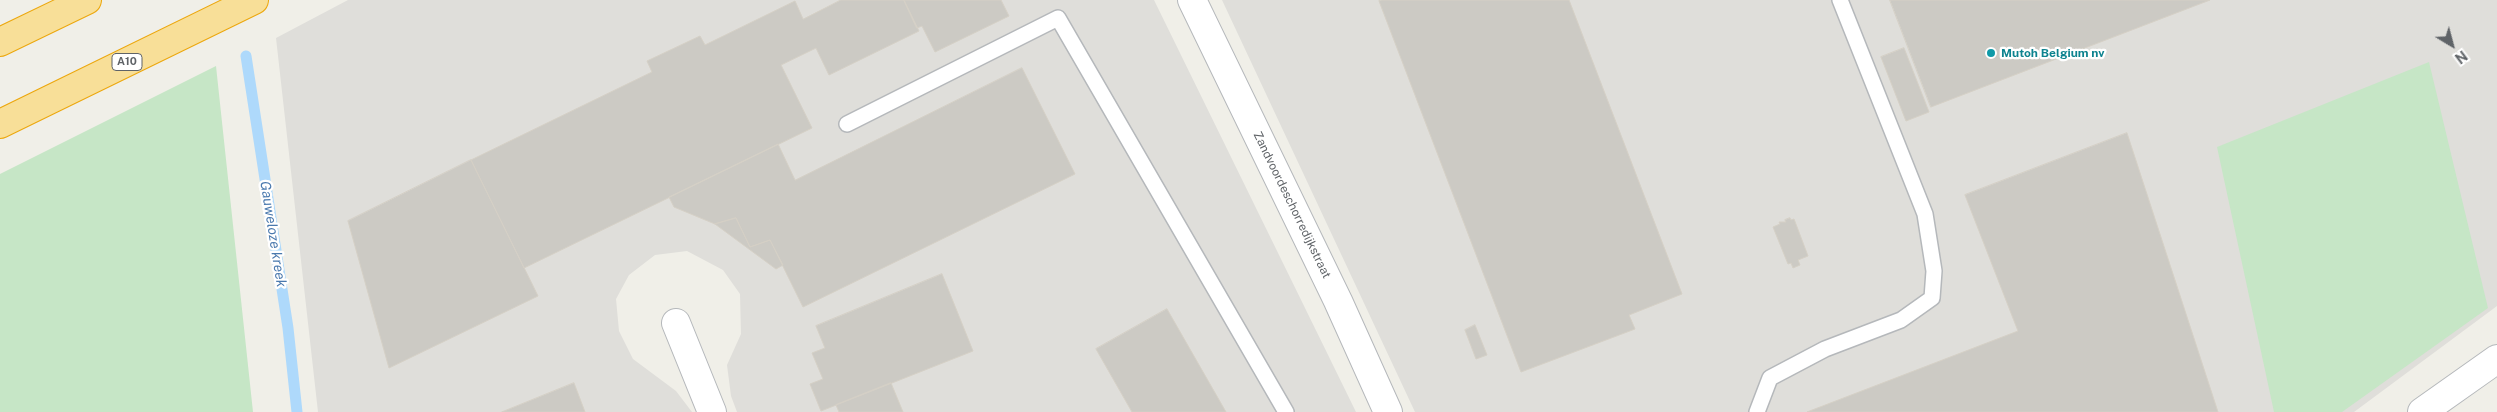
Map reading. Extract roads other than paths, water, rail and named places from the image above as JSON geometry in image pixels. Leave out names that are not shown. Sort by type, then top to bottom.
[{"type":"highway","points":[[0,42],[87,0]]},
{"type":"highway","name":"A10","points":[[0,124],[254,0]]},
{"type":"street","name":"Zandvoordeschorredijkstraat","points":[[1192,0],[1338,301],[1388,412]]},
{"type":"street","points":[[676,323],[712,412]]},
{"type":"street","points":[[2422,412],[2497,359]]},
{"type":"lane","points":[[1757,412],[1770,378],[1825,349],[1901,320],[1932,298],[1934,271],[1925,214],[1840,0]]},
{"type":"lane","points":[[847,124],[1058,18],[1286,412]]},
{"type":"waterway","name":"Gauweloze kreek","points":[[246,56],[288,328],[297,412]]},
{"type":"place","name":"Mutoh Belgium nv","points":[[1991,53]]}]
